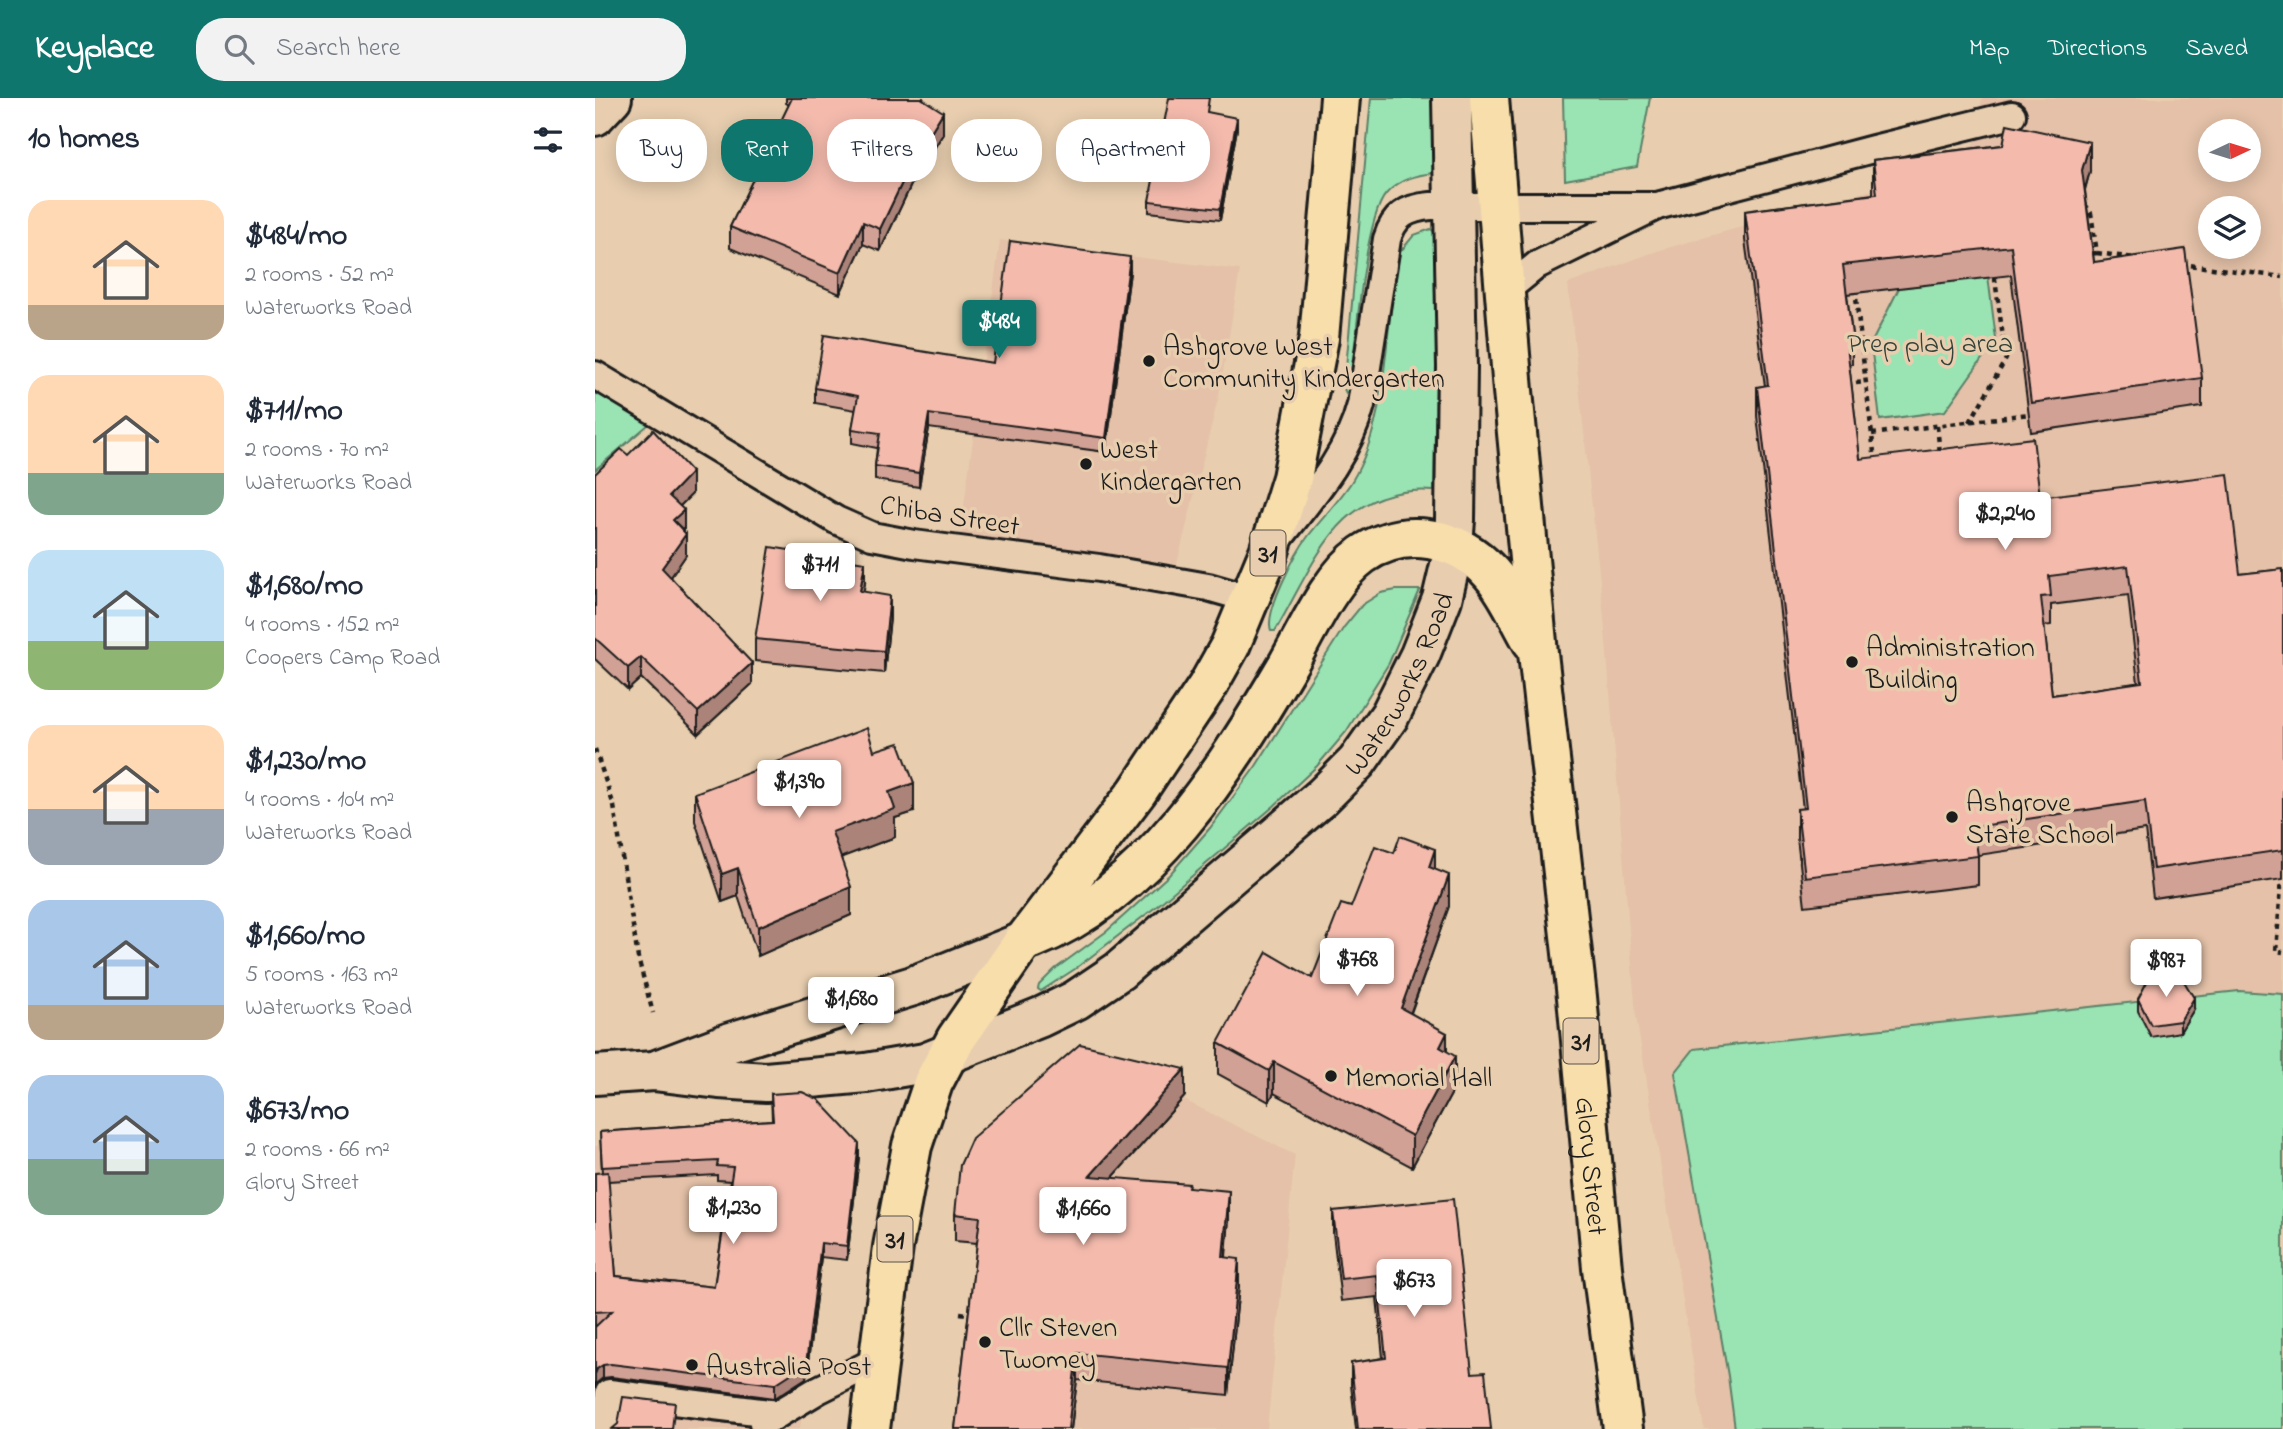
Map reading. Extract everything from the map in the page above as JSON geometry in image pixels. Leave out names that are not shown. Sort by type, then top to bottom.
[{"type":"main road","points":[[595,116],[612,98]]},
{"type":"main road","name":"31","points":[[870,1429],[893,1247],[912,1146],[933,1083],[947,1055],[1023,942],[1137,792],[1207,687],[1230,646],[1269,552],[1292,478],[1319,338],[1340,98]]},
{"type":"main road","name":"Waterworks Road","points":[[654,1071],[766,1082],[888,1070],[947,1055],[1053,1012],[1101,985],[1343,778],[1379,734],[1420,655],[1448,578],[1454,545],[1457,367],[1452,98]]},
{"type":"main road","name":"31","points":[[1489,98],[1504,292],[1538,653]]},
{"type":"main road","points":[[595,1075],[654,1071],[728,1043],[913,986],[1058,927],[1091,906],[1130,877],[1168,838],[1228,759],[1334,586],[1354,562],[1391,541],[1433,539],[1469,553],[1492,575],[1538,653]]},
{"type":"main road","name":"Glory Street","points":[[1538,653],[1577,997],[1602,1268],[1623,1429]]},
{"type":"lane","points":[[1504,292],[1537,265],[1657,206],[2012,115]]},
{"type":"lane","points":[[1269,552],[1328,475],[1355,428],[1389,231],[1399,215],[1414,207],[1657,206]]},
{"type":"lane","name":"Chiba Street","points":[[595,375],[836,520],[872,536],[1099,568],[1208,587],[1250,599]]},
{"type":"lane","points":[[753,1429],[818,1390],[878,1360]]},
{"type":"lane","points":[[605,1429],[609,1393],[778,1414]]},
{"type":"path","points":[[2080,197],[2091,213],[2097,253]]},
{"type":"path","points":[[2089,254],[2137,258]]},
{"type":"path","points":[[2177,264],[2283,277]]},
{"type":"path","points":[[1970,422],[2006,359],[1993,269]]},
{"type":"path","points":[[1854,281],[1876,473]]},
{"type":"path","points":[[1843,385],[1866,382]]},
{"type":"path","points":[[1872,435],[2029,414]]},
{"type":"path","points":[[1937,426],[1941,466]]},
{"type":"path","points":[[595,748],[614,806],[638,958],[653,1013]]},
{"type":"path","points":[[2283,887],[2276,951],[2283,952]]},
{"type":"path","points":[[960,1313],[986,1316]]},
{"type":"shaded area","name":"Ashgrove State School","points":[[1982,98],[2283,98],[2283,1429],[1704,1429],[1636,1016],[1604,618],[1568,284],[1657,251],[1970,162]]},
{"type":"shaded area","name":"West Kindergarten","points":[[1000,240],[1240,270],[1219,395],[1177,564],[960,535]]},
{"type":"shaded area","points":[[1110,1078],[1182,1099],[1295,1155],[1267,1429],[958,1429]]},
{"type":"shaded area","points":[[796,1132],[821,1257],[800,1429],[595,1429],[595,1146]]},
{"type":"green space","points":[[1371,98],[1439,98],[1440,172],[1404,180],[1386,194],[1378,208],[1366,257],[1350,390],[1346,393],[1344,389]]},
{"type":"green space","points":[[1563,98],[1650,98],[1637,167],[1565,180]]},
{"type":"green space","points":[[1431,229],[1438,240],[1434,491],[1402,492],[1375,500],[1354,513],[1335,530],[1275,631],[1271,631],[1272,610],[1289,568],[1309,535],[1352,481],[1365,456],[1380,399],[1400,252],[1414,235]]},
{"type":"green space","name":"Prep play area","points":[[1988,276],[1996,339],[1945,411],[1880,420],[1871,344],[1899,288]]},
{"type":"green space","points":[[595,382],[655,419],[595,470]]},
{"type":"green space","points":[[1420,590],[1389,663],[1346,732],[1317,766],[1157,906],[1075,969],[1041,991],[1038,989],[1055,969],[1107,931],[1169,875],[1210,828],[1256,766],[1344,627],[1362,605],[1381,593]]},
{"type":"green space","points":[[2239,991],[2283,994],[2283,1429],[1735,1429],[1675,1073],[1694,1049]]},
{"type":"building","points":[[792,98],[921,98],[943,112],[937,122],[937,119],[827,119],[827,182],[902,182],[880,229],[863,222],[840,273],[730,227],[752,182],[813,182],[813,119],[782,119]]},
{"type":"building","points":[[1169,98],[1209,98],[1207,112],[1237,118],[1220,209],[1149,201],[1153,182],[1210,182],[1210,119],[1165,119]]},
{"type":"building","points":[[2007,124],[2090,142],[2082,170],[2094,262],[2185,249],[2202,378],[2031,403],[2011,246],[1843,265],[1852,335],[1846,336],[1860,459],[2033,438],[2040,497],[2228,474],[2240,574],[2283,569],[2283,850],[2153,869],[2145,801],[1974,827],[1978,856],[1805,877],[1797,809],[1806,808],[1757,387],[1768,385],[1745,211],[1877,194],[1873,160],[2003,145]],"holes":[[[2128,566],[2142,682],[2052,695],[2041,597],[2051,596],[2049,576]]]},
{"type":"building","points":[[1010,241],[1130,257],[1106,438],[929,414],[919,473],[875,466],[880,433],[852,429],[858,396],[815,388],[824,335],[993,363]]},
{"type":"building","points":[[653,430],[692,472],[669,496],[684,510],[673,520],[686,534],[662,568],[752,663],[698,712],[641,657],[628,668],[595,638],[595,474],[621,449],[628,455]]},
{"type":"building","points":[[770,547],[865,562],[860,591],[890,596],[884,651],[755,639]]},
{"type":"building","points":[[867,728],[874,751],[899,743],[914,783],[889,792],[895,809],[832,832],[851,887],[758,927],[738,868],[722,874],[695,793]]},
{"type":"building","points":[[1400,836],[1435,849],[1429,867],[1449,875],[1401,1008],[1447,1033],[1440,1047],[1455,1056],[1412,1136],[1274,1062],[1269,1071],[1218,1043],[1267,952],[1312,978],[1341,904],[1351,907],[1375,846],[1394,853]]},
{"type":"building","points":[[2179,973],[2194,998],[2180,1021],[2151,1025],[2138,999],[2149,978]]},
{"type":"building","points":[[1080,1044],[1185,1069],[1090,1176],[1189,1184],[1188,1187],[1229,1191],[1223,1257],[1239,1259],[1228,1368],[1077,1353],[1068,1429],[955,1429],[980,1217],[955,1214],[960,1165],[972,1138]]},
{"type":"building","points":[[802,1092],[818,1099],[859,1143],[847,1246],[821,1243],[806,1364],[775,1384],[611,1364],[603,1365],[595,1374],[595,1327],[612,1311],[595,1312],[595,1173],[608,1172],[616,1276],[714,1287],[733,1167],[717,1166],[718,1161],[602,1167],[600,1132],[773,1120],[771,1094]]},
{"type":"building","points":[[1453,1199],[1472,1373],[1485,1372],[1491,1429],[1358,1429],[1351,1363],[1386,1358],[1377,1275],[1341,1279],[1333,1211]]},
{"type":"building","points":[[623,1397],[675,1403],[672,1429],[612,1429],[618,1424]]},
{"type":"place","name":"Ashgrove West Community Kindergarten","points":[[1149,361]]},
{"type":"place","name":"West Kindergarten","points":[[1086,464]]},
{"type":"place","name":"Administration Building","points":[[1852,662]]},
{"type":"place","name":"Ashgrove State School","points":[[1952,817]]},
{"type":"place","name":"Memorial Hall","points":[[1331,1076]]},
{"type":"place","name":"Cllr Steven Twomey","points":[[985,1342]]},
{"type":"place","name":"Australia Post","points":[[692,1365]]}]
